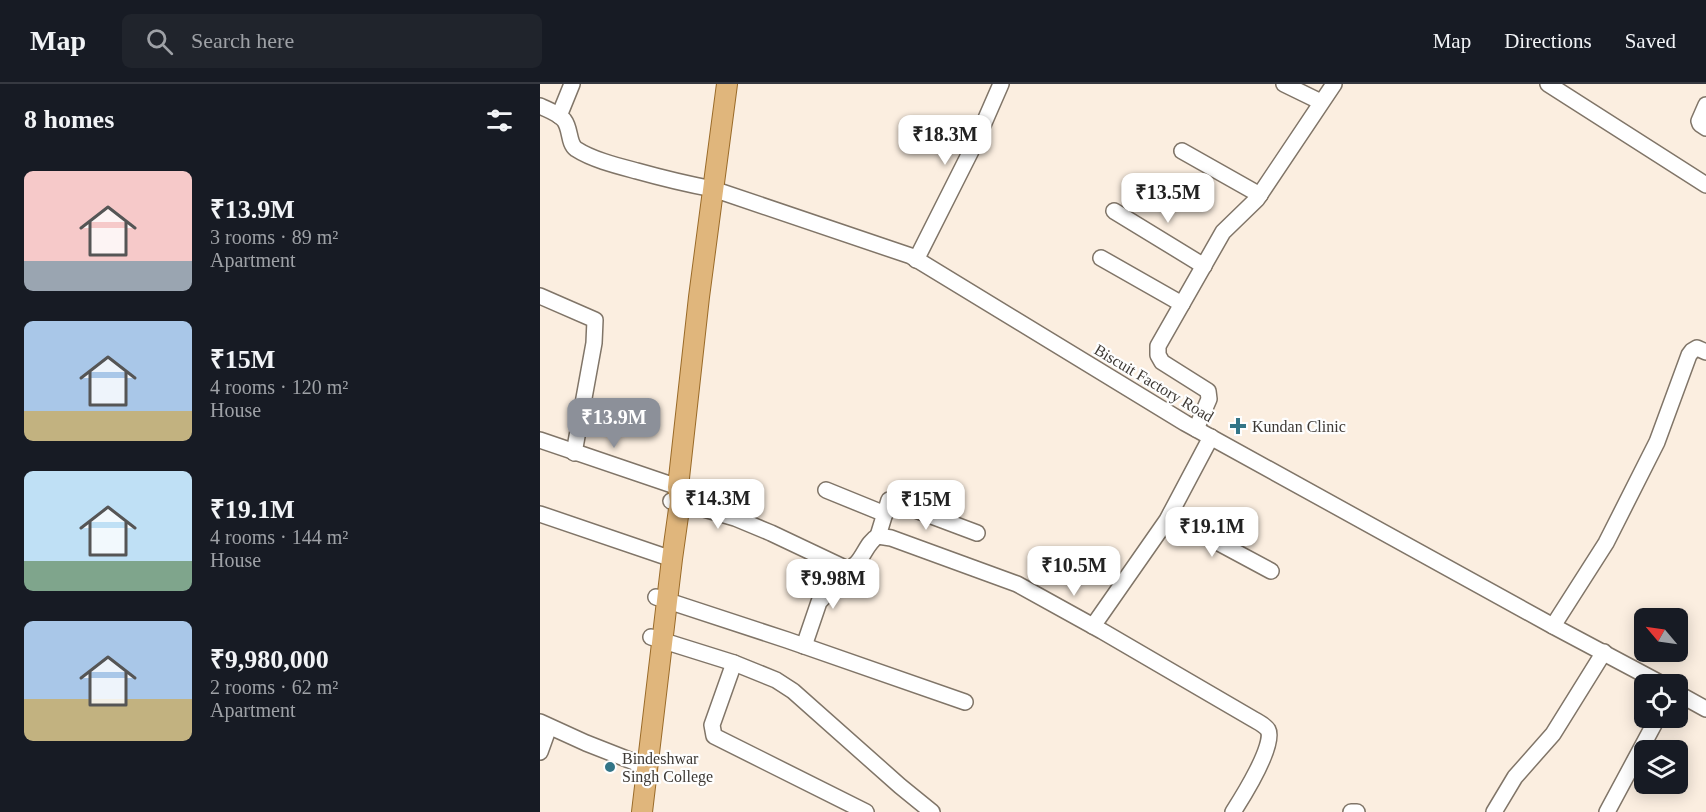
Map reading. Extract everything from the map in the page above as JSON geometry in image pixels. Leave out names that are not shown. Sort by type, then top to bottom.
[{"type":"main road","points":[[630,812],[641,765],[727,84]]},
{"type":"main road","points":[[641,765],[642,812]]},
{"type":"street","points":[[540,106],[559,116],[572,84]]},
{"type":"street","points":[[916,260],[977,139],[1000,84]]},
{"type":"street","points":[[1284,84],[1321,102]]},
{"type":"street","points":[[1196,429],[1209,399],[1208,392],[1162,362],[1158,355],[1158,346],[1223,232],[1260,195],[1334,84]]},
{"type":"street","points":[[1548,84],[1706,185]]},
{"type":"street","points":[[1706,105],[1699,121],[1706,128]]},
{"type":"street","name":"Biscuit Factory Road","points":[[559,116],[568,128],[572,145],[610,164],[713,189],[897,251],[916,260],[1196,429],[1644,674]]},
{"type":"street","points":[[1182,151],[1260,195]]},
{"type":"street","points":[[1114,211],[1204,266]]},
{"type":"street","points":[[1101,258],[1182,304]]},
{"type":"street","points":[[540,296],[596,320],[594,344],[574,453]]},
{"type":"street","points":[[1553,626],[1606,543],[1658,442],[1689,355],[1697,348],[1706,352]]},
{"type":"street","points":[[1093,626],[1156,538],[1211,437]]},
{"type":"street","points":[[540,440],[771,532],[847,569],[855,566],[870,543],[878,536],[889,500],[977,533]]},
{"type":"street","points":[[826,490],[885,514]]},
{"type":"street","points":[[1171,513],[1217,542],[1271,571]]},
{"type":"street","points":[[540,514],[666,558]]},
{"type":"street","points":[[878,536],[891,538],[1017,584],[1263,725],[1269,731],[1266,751],[1233,812]]},
{"type":"street","points":[[804,646],[819,602],[834,586],[842,567]]},
{"type":"street","points":[[662,599],[965,702]]},
{"type":"street","points":[[657,639],[734,663],[776,680],[793,691],[932,812]]},
{"type":"street","points":[[1494,812],[1515,777],[1553,734],[1604,652]]},
{"type":"street","points":[[734,663],[712,725],[714,736],[866,812]]},
{"type":"street","points":[[1688,699],[1706,709]]},
{"type":"street","points":[[540,752],[545,724],[641,765]]},
{"type":"street","points":[[1607,812],[1652,728]]},
{"type":"street","points":[[1351,812],[1357,812]]},
{"type":"place","name":"Kundan Clinic","points":[[1238,426]]},
{"type":"place","name":"Bindeshwar Singh College","points":[[610,767]]}]
